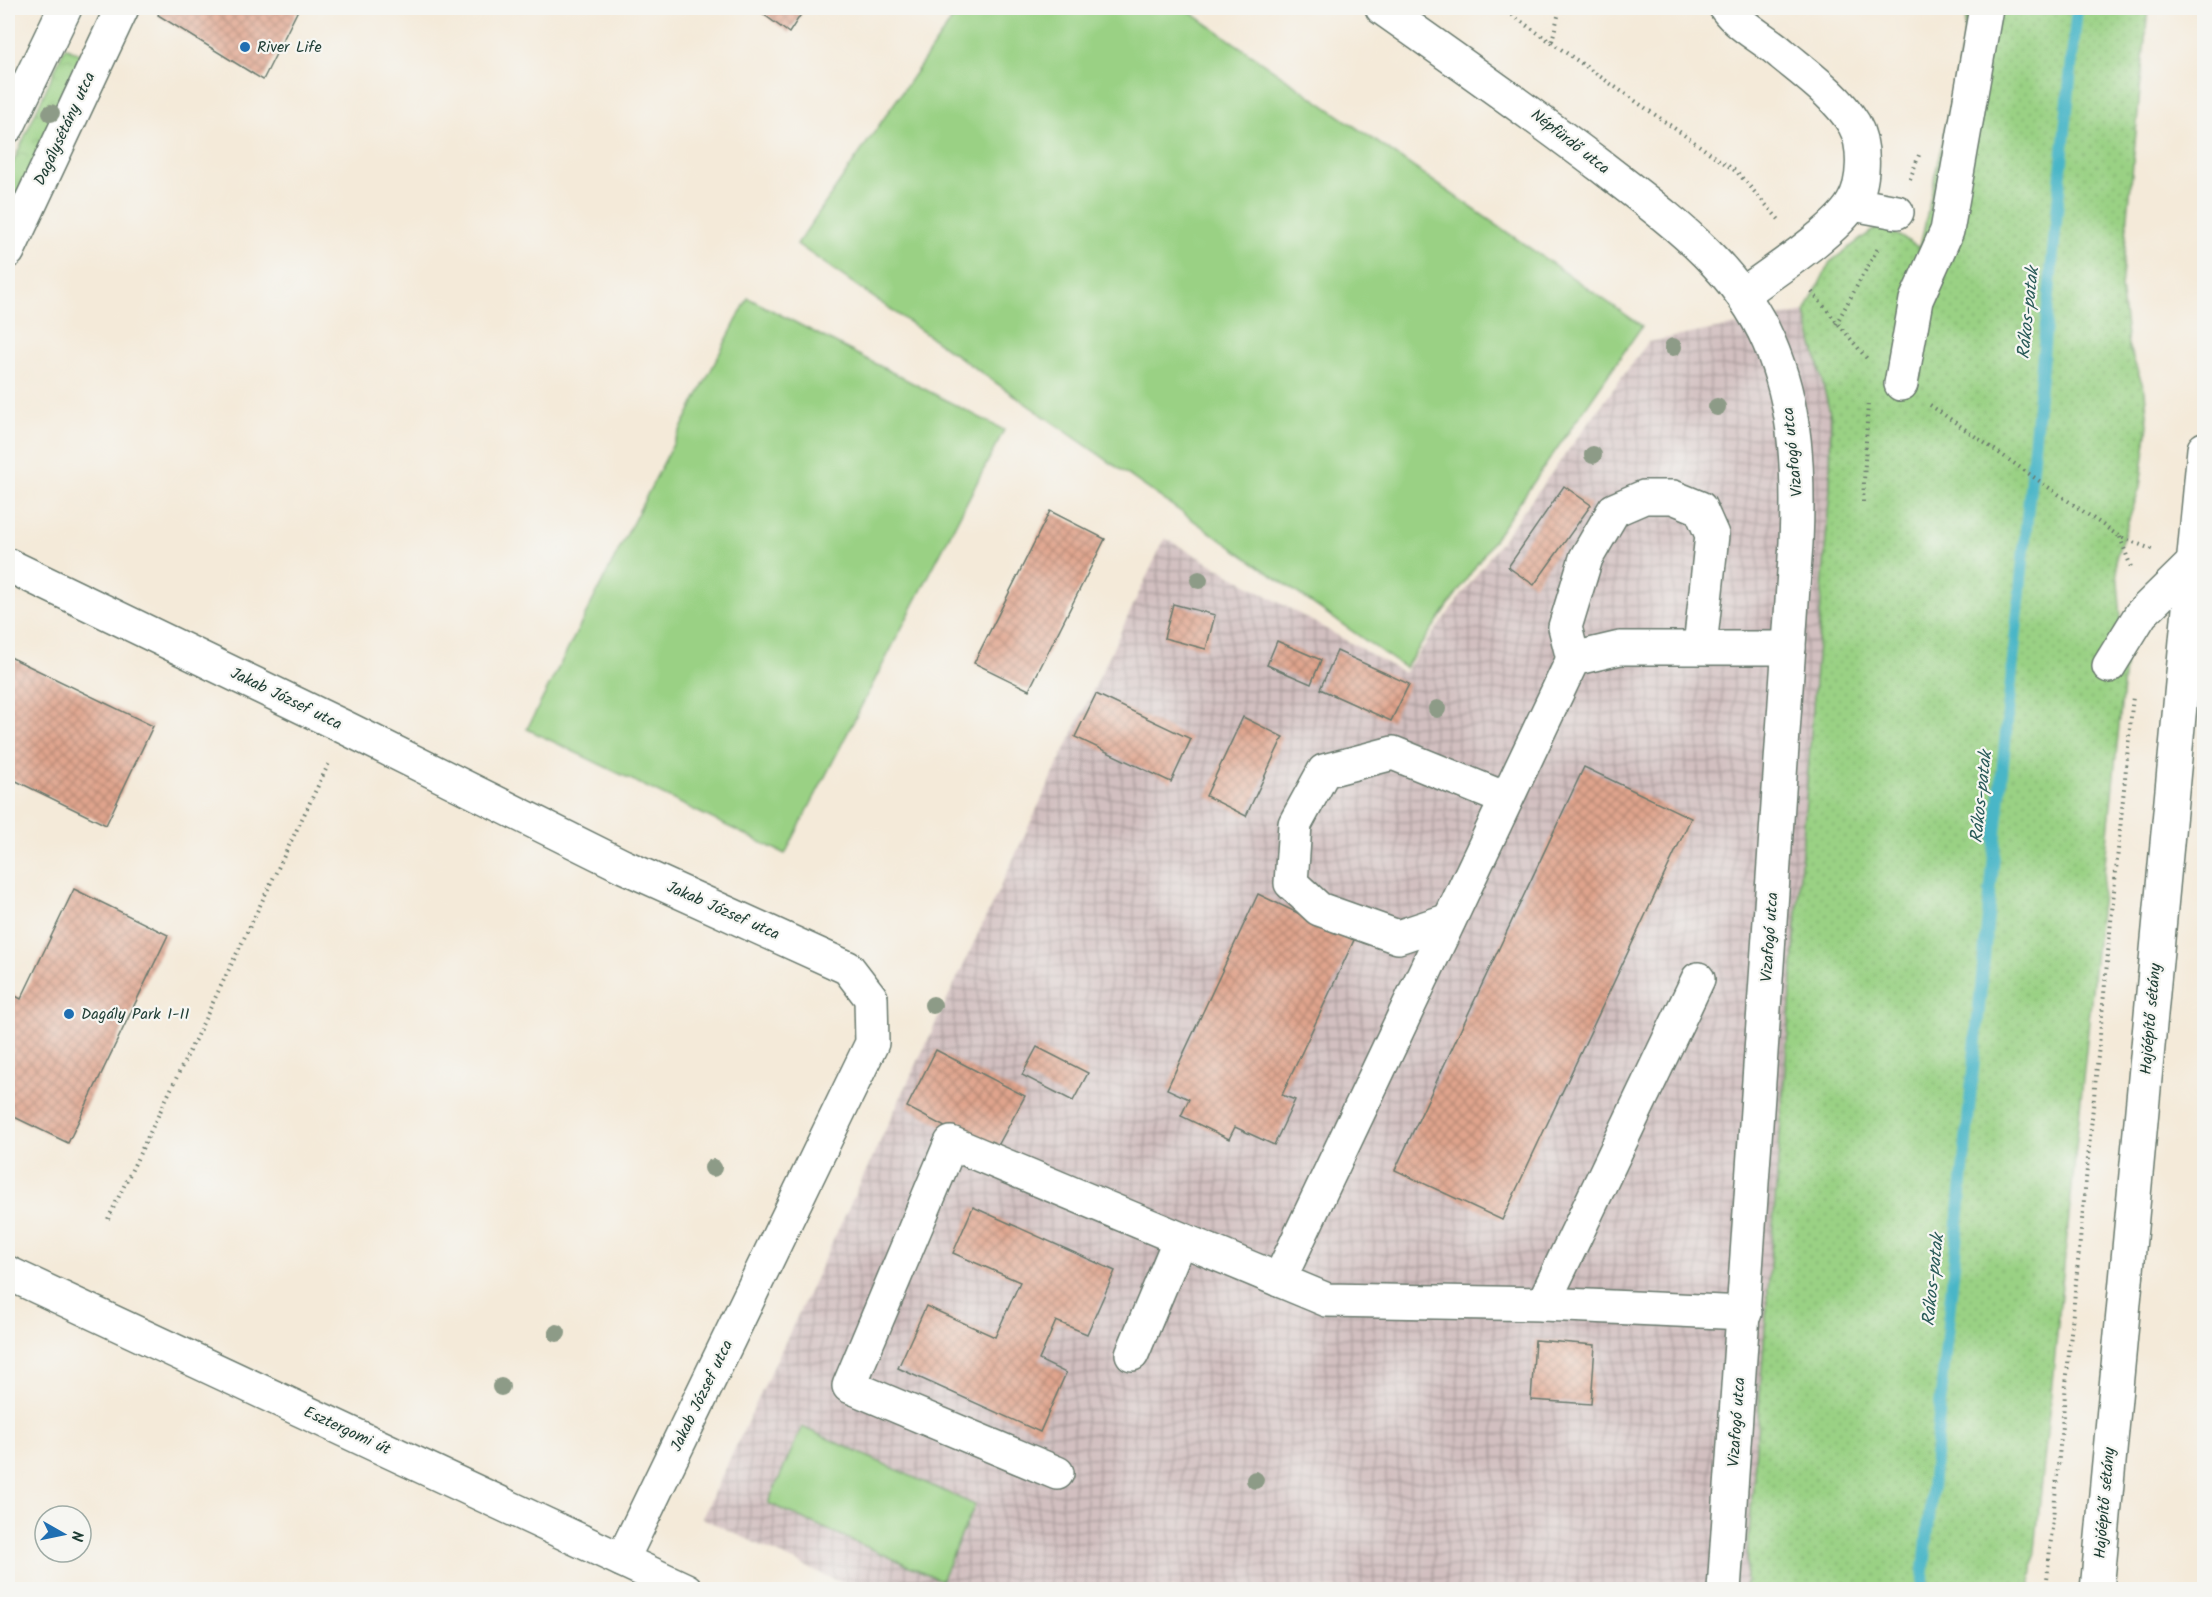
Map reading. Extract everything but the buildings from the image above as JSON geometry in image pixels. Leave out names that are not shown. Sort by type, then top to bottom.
[{"type":"street","points":[[8,126],[66,8]]},
{"type":"street","name":"Dagálysétány utca","points":[[8,251],[122,8]]},
{"type":"street","name":"Népfürdő utca","points":[[1382,8],[1531,112],[1672,222],[1727,273],[1743,294]]},
{"type":"street","points":[[1726,8],[1838,104],[1854,125],[1861,144],[1862,165],[1853,204],[1831,227],[1743,294]]},
{"type":"street","points":[[1901,384],[1916,300],[1947,231],[1986,8]]},
{"type":"street","points":[[1853,204],[1897,212]]},
{"type":"street","name":"Vizafogó utca","points":[[1724,1590],[1745,1313],[1799,489],[1794,435],[1781,374],[1769,341],[1743,294]]},
{"type":"street","name":"Hajóépítő sétány","points":[[2097,1590],[2192,564],[2205,449]]},
{"type":"street","points":[[1279,1280],[1573,658],[1565,627],[1586,558],[1614,510],[1644,496],[1673,497],[1700,508],[1712,535],[1700,647]]},
{"type":"street","points":[[2121,676],[2141,614],[2192,564]]},
{"type":"street","name":"Jakab József utca","points":[[8,565],[346,728],[623,866],[848,968],[871,998],[872,1043],[622,1560]]},
{"type":"street","points":[[1573,658],[1620,648],[1789,648]]},
{"type":"street","points":[[1449,920],[1398,937],[1319,909],[1291,883],[1295,824],[1324,771],[1393,753],[1506,800]]},
{"type":"street","points":[[1543,1304],[1698,979]]},
{"type":"street","points":[[1057,1473],[849,1386],[951,1143],[1327,1300],[1543,1304],[1745,1313]]},
{"type":"street","points":[[1132,1354],[1180,1239]]},
{"type":"street","name":"Esztergomi út","points":[[8,1273],[686,1590]]},
{"type":"path","points":[[1502,8],[1737,172],[1782,223],[1813,295],[1869,362],[2120,537],[2141,594],[2141,614]]},
{"type":"path","points":[[1552,41],[1560,8]]},
{"type":"path","points":[[1836,324],[1897,212],[1922,145]]},
{"type":"path","points":[[1863,502],[1868,397]]},
{"type":"path","points":[[2046,1590],[2121,676]]},
{"type":"path","points":[[108,1219],[346,728]]},
{"type":"shaded area","points":[[1805,312],[1831,417],[1830,488],[1745,1589],[854,1589],[702,1518],[1165,538],[1404,673],[1648,342]]},
{"type":"green space","points":[[960,8],[1184,8],[1642,326],[1405,668],[797,244]]},
{"type":"green space","points":[[1967,8],[2148,8],[2121,288],[2128,345],[2145,391],[2148,425],[2140,487],[2116,558],[2125,667],[2031,1589],[1745,1590],[1830,488],[1831,417],[1805,312],[1830,262],[1880,225],[1920,248],[1964,38]]},
{"type":"green space","points":[[65,47],[86,57],[20,202],[8,196],[8,174]]},
{"type":"green space","points":[[748,298],[1004,430],[785,854],[527,729]]},
{"type":"green space","points":[[802,1427],[975,1505],[941,1580],[768,1503]]},
{"type":"waterway","name":"Rákos-patak","points":[[1922,1590],[2077,8]]},
{"type":"place","name":"River Life","points":[[245,47]]},
{"type":"place","name":"Dagály Park I-II","points":[[69,1014]]}]
